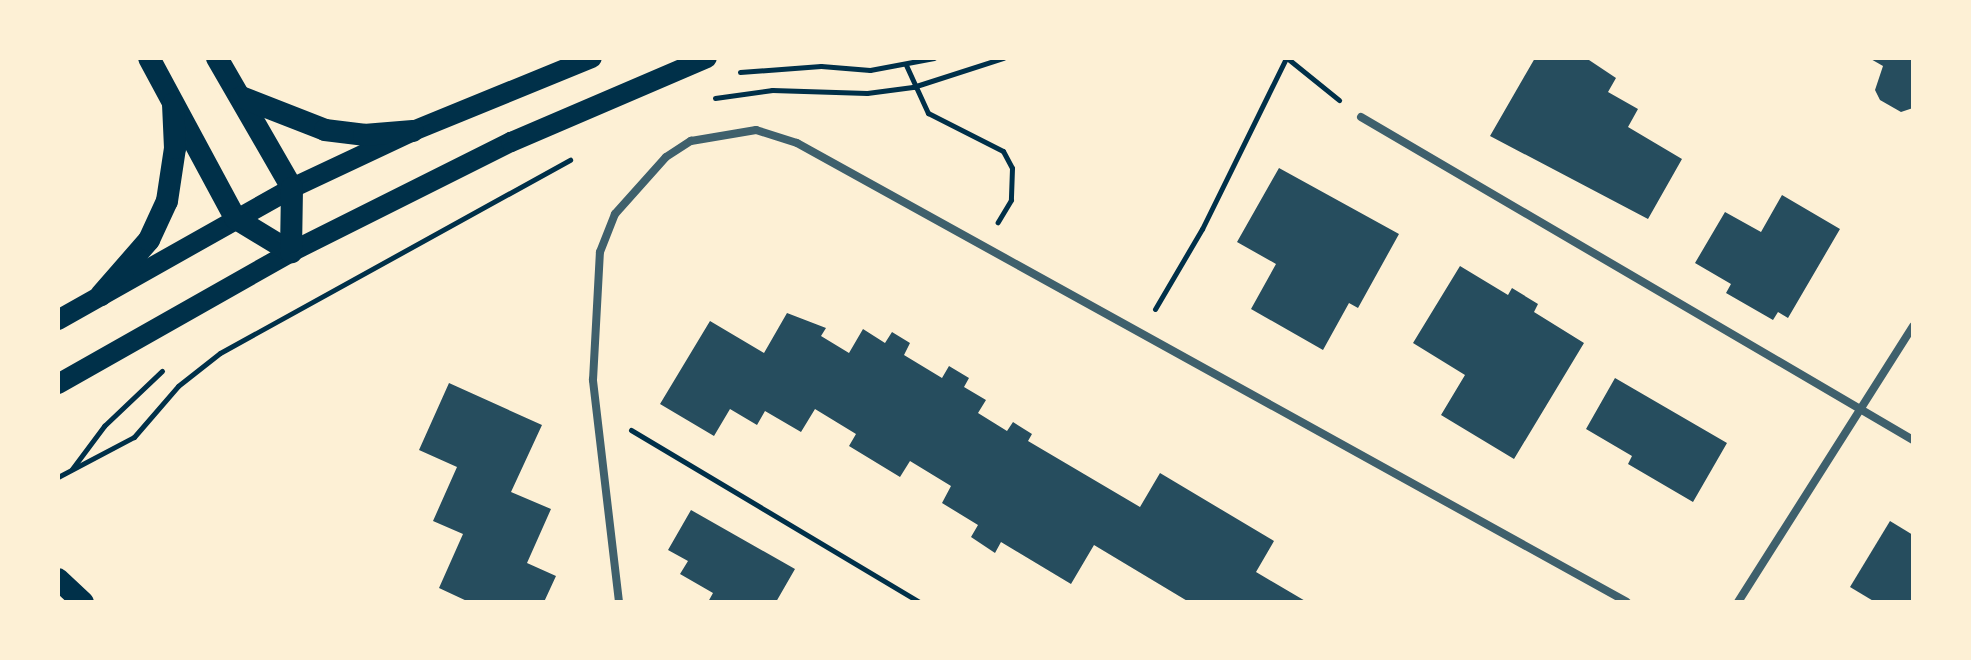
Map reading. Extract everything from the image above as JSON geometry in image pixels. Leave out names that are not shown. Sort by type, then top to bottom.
[{"type":"highway","points":[[149,58],[235,218],[291,252]]},
{"type":"highway","points":[[217,58],[292,188],[291,252]]},
{"type":"highway","points":[[239,97],[325,130],[364,135],[413,131]]},
{"type":"highway","points":[[101,295],[149,240],[167,201],[175,148],[173,99]]},
{"type":"highway","points":[[58,579],[83,602]]},
{"type":"main road","points":[[58,320],[292,188],[413,131],[592,58]]},
{"type":"main road","points":[[58,384],[291,252],[511,142],[707,58]]},
{"type":"street","points":[[1361,117],[1913,440]]},
{"type":"street","points":[[619,602],[596,409],[595,311],[606,232],[629,194],[691,141],[733,130],[773,132],[1627,602]]},
{"type":"street","points":[[1738,602],[1863,411],[1913,326]]},
{"type":"path","points":[[726,76],[906,65],[934,58]]},
{"type":"path","points":[[710,100],[772,90],[867,93],[913,87],[1003,58]]},
{"type":"path","points":[[1141,333],[1202,229],[1287,58],[1361,117]]},
{"type":"path","points":[[906,65],[913,87],[928,113],[987,140],[1003,151],[1012,168],[1011,200],[984,247]]},
{"type":"path","points":[[58,477],[134,437],[178,386],[220,353],[579,155]]},
{"type":"path","points":[[72,470],[104,426],[165,368]]},
{"type":"path","points":[[596,409],[919,602]]},
{"type":"building","points":[[1535,58],[1586,58],[1616,78],[1608,92],[1638,109],[1628,127],[1682,159],[1648,219],[1490,136]]},
{"type":"building","points":[[1869,58],[1913,58],[1913,108],[1901,112],[1880,100],[1875,90],[1883,66]]},
{"type":"building","points":[[1279,168],[1399,234],[1358,308],[1349,303],[1323,350],[1251,309],[1276,264],[1237,242]]},
{"type":"building","points":[[1782,195],[1840,229],[1788,318],[1778,312],[1773,320],[1726,293],[1731,284],[1695,263],[1725,212],[1761,232]]},
{"type":"building","points":[[1460,266],[1508,295],[1512,288],[1538,304],[1534,312],[1584,343],[1514,459],[1441,415],[1465,375],[1413,343]]},
{"type":"building","points":[[787,313],[826,328],[821,336],[849,353],[863,329],[885,343],[892,332],[910,343],[904,355],[942,378],[949,366],[969,378],[964,387],[986,400],[978,413],[1007,431],[1013,422],[1032,434],[1028,441],[1140,507],[1160,473],[1274,541],[1256,572],[1307,602],[1189,602],[1094,545],[1071,584],[1001,542],[995,553],[971,537],[978,525],[942,503],[951,486],[910,461],[900,477],[849,446],[856,434],[815,409],[801,432],[765,411],[757,425],[730,409],[714,436],[660,404],[710,321],[764,353]]},
{"type":"building","points":[[1615,378],[1727,443],[1693,502],[1628,464],[1632,456],[1586,429]]},
{"type":"building","points":[[449,383],[542,425],[511,492],[551,509],[527,563],[556,576],[544,602],[469,602],[439,588],[463,534],[433,521],[457,467],[419,450]]},
{"type":"building","points":[[691,510],[795,569],[776,602],[708,602],[713,593],[680,574],[688,561],[668,550]]},
{"type":"building","points":[[1890,521],[1913,535],[1913,602],[1875,602],[1850,587]]}]
